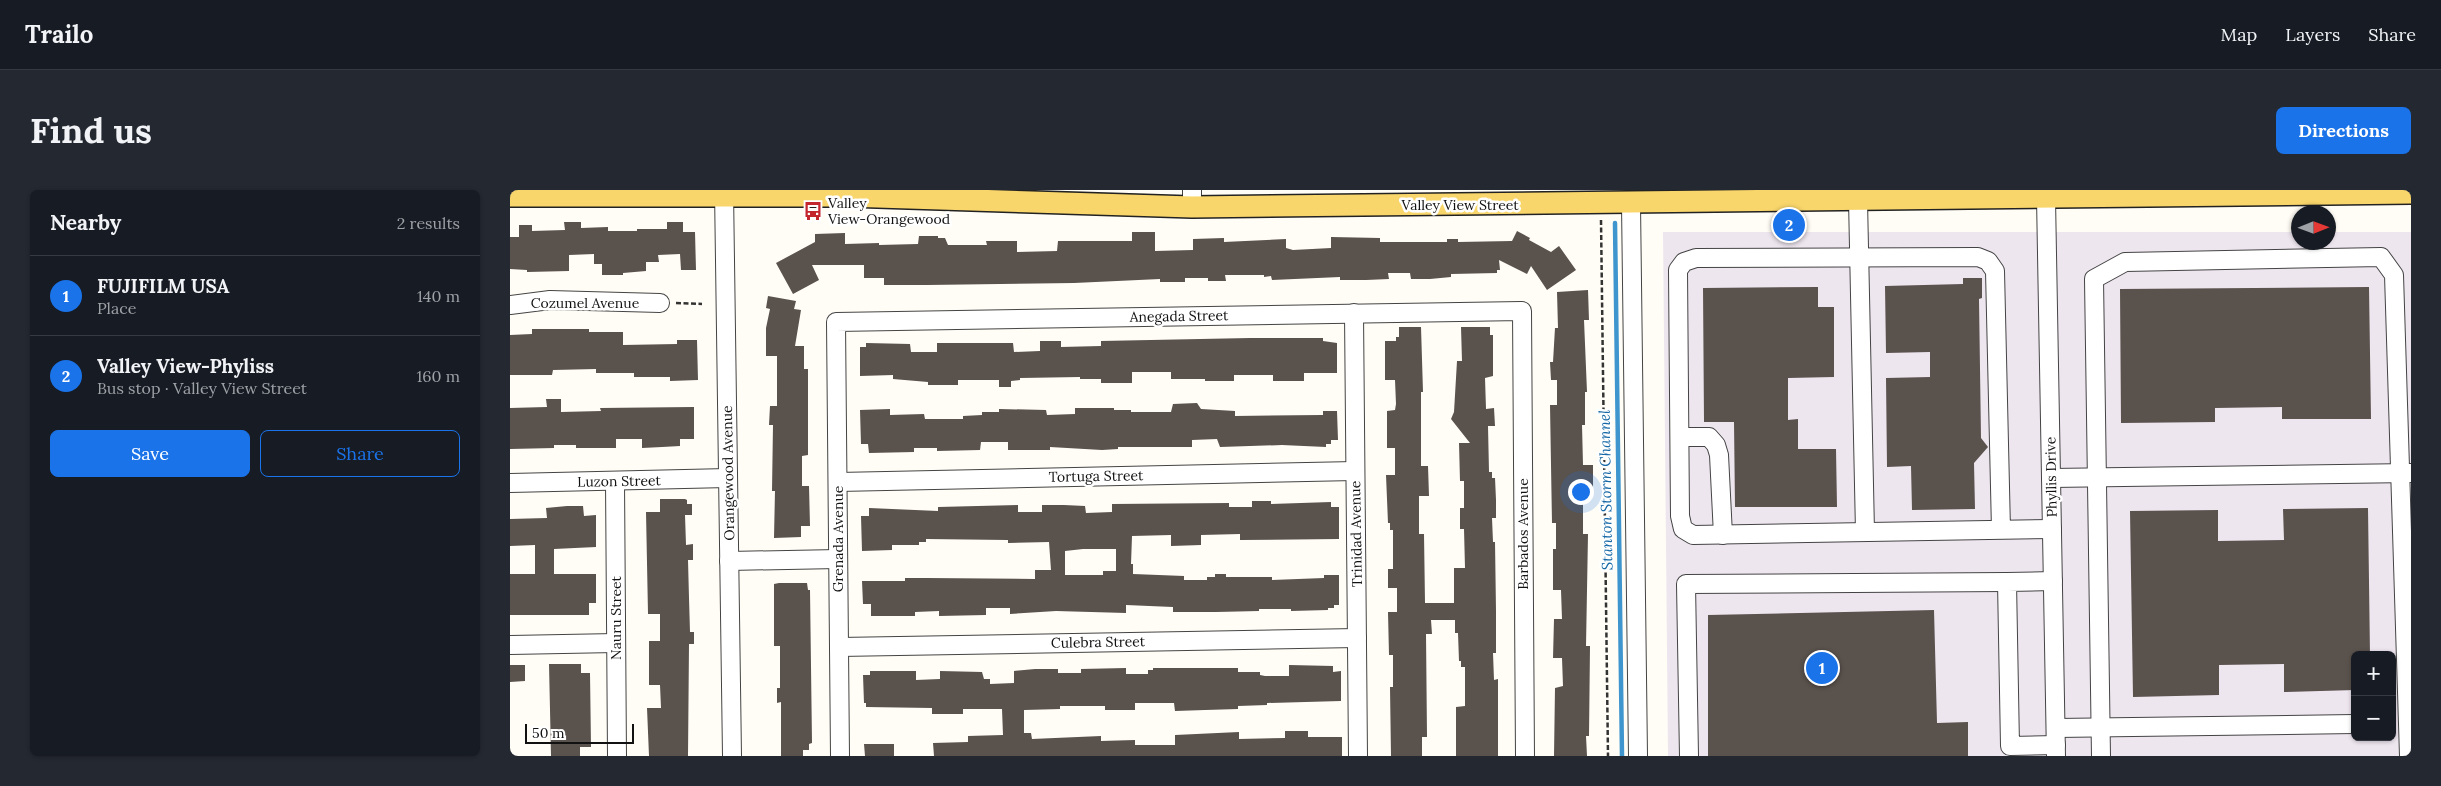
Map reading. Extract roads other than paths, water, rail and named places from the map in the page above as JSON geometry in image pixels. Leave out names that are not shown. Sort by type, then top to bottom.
[{"type":"main road","name":"Valley View Street","points":[[510,196],[724,193],[935,198],[1631,204],[2411,193]]},
{"type":"street","name":"Orangewood Avenue","points":[[724,193],[732,756]]},
{"type":"street","name":"Phyllis Drive","points":[[2046,198],[2056,751]]},
{"type":"street","points":[[1858,200],[1865,532]]},
{"type":"street","points":[[1631,204],[1638,756]]},
{"type":"street","points":[[2001,530],[1994,271],[1988,261],[1978,257],[1696,258],[1684,262],[1678,270],[1680,516],[1683,529],[1693,535],[1722,534],[2001,530],[2052,529]]},
{"type":"street","points":[[2100,756],[2094,279],[2125,262],[2380,257],[2394,275],[2406,473],[2404,723],[2409,756]]},
{"type":"street","name":"Cozumel Avenue","points":[[510,305],[550,300],[660,303]]},
{"type":"street","name":"Anegada Street","points":[[836,322],[1522,311]]},
{"type":"street","name":"Barbados Avenue","points":[[1522,311],[1525,756]]},
{"type":"street","name":"Trinidad Avenue","points":[[1354,313],[1358,756]]},
{"type":"street","name":"Grenada Avenue","points":[[836,322],[840,756]]},
{"type":"street","points":[[1680,437],[1709,437],[1716,445],[1719,454],[1722,534]]},
{"type":"street","name":"Tortuga Street","points":[[838,482],[1355,471]]},
{"type":"street","points":[[2051,478],[2406,473]]},
{"type":"street","name":"Luzon Street","points":[[510,483],[728,478]]},
{"type":"street","name":"Nauru Street","points":[[615,481],[617,756]]},
{"type":"street","points":[[729,561],[838,560]]},
{"type":"street","points":[[1689,756],[1686,584],[2053,581]]},
{"type":"street","points":[[2007,582],[2010,746],[2056,751]]},
{"type":"street","name":"Culebra Street","points":[[839,647],[1357,638]]},
{"type":"street","points":[[510,645],[616,643]]},
{"type":"street","points":[[2056,728],[2351,724]]},
{"type":"waterway","name":"Stanton Storm Channel","points":[[1615,223],[1622,756]]},
{"type":"place","name":"Valley View-Orangewood","points":[[813,211]]},
{"type":"place","name":"Valley View-Phyliss","points":[[1789,225]]},
{"type":"place","name":"FUJIFILM USA","points":[[1822,668]]}]
